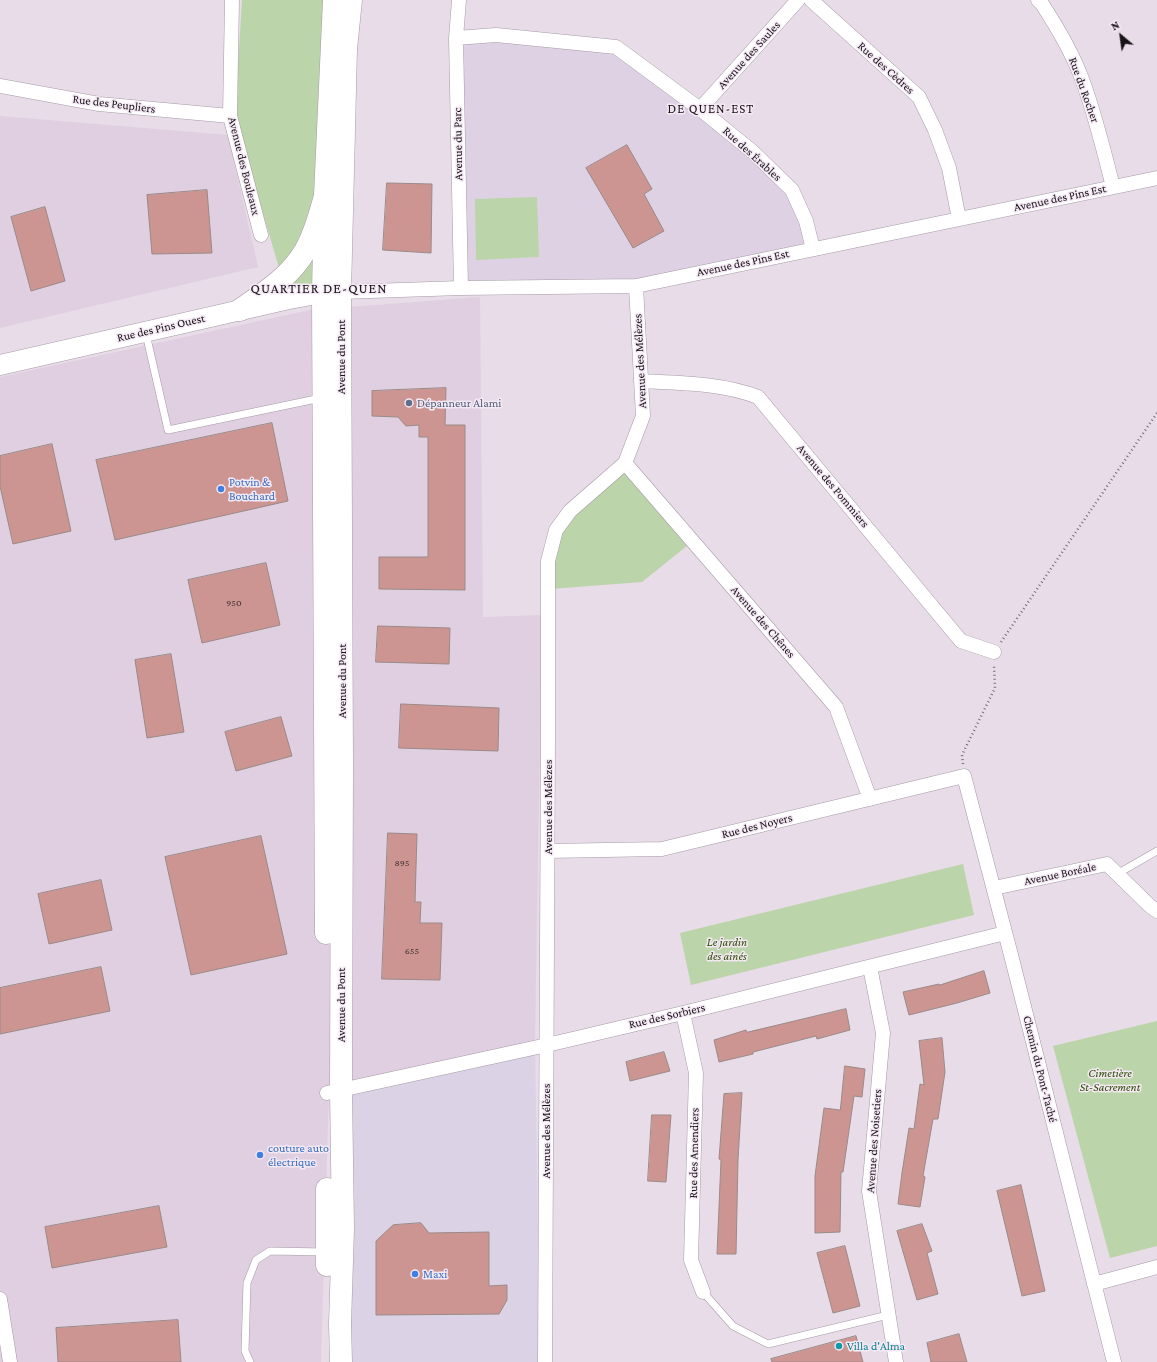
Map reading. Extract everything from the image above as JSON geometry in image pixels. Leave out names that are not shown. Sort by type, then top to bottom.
[{"type":"main road","name":"Avenue du Pont","points":[[327,1362],[327,1252],[334,1092],[342,641],[332,292],[325,196],[334,0]]},
{"type":"main road","name":"Avenue du Pont","points":[[341,1362],[340,1324],[343,1229],[334,1092],[324,397],[332,292],[346,49],[351,0]]},
{"type":"main road","points":[[240,310],[276,285],[294,266],[306,250],[314,231],[325,196]]},
{"type":"main road","name":"Rue des Pins Ouest","points":[[0,365],[240,310],[332,292]]},
{"type":"street","name":"Avenue des Bouleaux","points":[[232,0],[230,116],[262,234]]},
{"type":"street","name":"Avenue du Parc","points":[[459,0],[456,38],[461,288]]},
{"type":"street","name":"Avenue des Saules","points":[[700,109],[798,0]]},
{"type":"street","name":"Rue des Cèdres","points":[[812,0],[918,97],[935,130],[949,168],[959,219]]},
{"type":"street","name":"Rue du Rocher","points":[[1038,0],[1062,36],[1082,78],[1103,144],[1113,187]]},
{"type":"street","name":"Rue des Érables","points":[[456,38],[496,35],[616,47],[700,109],[753,152],[792,190],[806,221],[814,249]]},
{"type":"street","name":"Rue des Peupliers","points":[[0,86],[99,104],[230,116]]},
{"type":"street","name":"Avenue des Pins Est","points":[[332,292],[461,288],[636,286],[1157,178]]},
{"type":"street","name":"Avenue des Mélèzes","points":[[545,1362],[548,561],[556,530],[570,511],[625,463],[643,416],[636,286]]},
{"type":"street","name":"Avenue des Pommiers","points":[[641,381],[690,383],[744,391],[758,397],[961,641],[994,652]]},
{"type":"street","name":"Avenue des Chênes","points":[[625,463],[836,707],[870,798]]},
{"type":"street","name":"Rue des Noyers","points":[[548,851],[662,849],[964,776]]},
{"type":"street","name":"Chemin du Pont-Taché","points":[[964,776],[994,888],[1114,1362]]},
{"type":"street","name":"Avenue Boréale","points":[[994,888],[1107,864],[1157,911]]},
{"type":"street","name":"Rue des Sorbiers","points":[[334,1092],[683,1013],[870,968],[1005,933]]},
{"type":"street","name":"Avenue des Noisetiers","points":[[870,968],[883,1033],[869,1192],[896,1362]]},
{"type":"street","name":"Rue des Amendiers","points":[[683,1013],[696,1073],[691,1260],[702,1292]]},
{"type":"street","points":[[1094,1284],[1157,1268]]},
{"type":"street","points":[[0,1299],[10,1362]]},
{"type":"lane","points":[[146,332],[168,430],[324,397]]},
{"type":"lane","points":[[1117,874],[1157,851]]},
{"type":"lane","points":[[250,1362],[245,1351],[247,1283],[256,1260],[270,1251],[327,1252]]},
{"type":"lane","points":[[702,1292],[733,1326],[768,1344],[888,1315]]},
{"type":"path","points":[[964,776],[962,755],[995,688],[994,652],[1157,413]]},
{"type":"shaded area","points":[[456,38],[616,47],[792,190],[811,249],[636,286],[461,288]]},
{"type":"shaded area","points":[[0,116],[228,135],[258,267],[0,328]]},
{"type":"shaded area","points":[[480,297],[483,617],[542,615],[535,1040],[329,1088],[321,1362],[0,1362],[0,377],[310,310]]},
{"type":"shaded area","points":[[535,1040],[540,1362],[336,1362],[329,1088]]},
{"type":"green space","points":[[242,0],[328,0],[312,287],[286,292],[235,117]]},
{"type":"green space","points":[[537,197],[539,257],[476,260],[475,199]]},
{"type":"green space","points":[[624,466],[693,541],[642,582],[550,589],[556,530]]},
{"type":"green space","name":"Le jardin des ainés","points":[[963,864],[974,915],[691,985],[680,933]]},
{"type":"green space","name":"Cimetière St-Sacrement","points":[[1157,1021],[1157,1246],[1110,1258],[1053,1046]]},
{"type":"building","points":[[627,145],[652,189],[644,194],[664,231],[633,248],[586,168]]},
{"type":"building","points":[[387,183],[432,184],[431,253],[383,250]]},
{"type":"building","points":[[207,190],[212,253],[152,254],[147,195]]},
{"type":"building","points":[[45,207],[65,281],[31,291],[11,217]]},
{"type":"building","points":[[446,388],[445,425],[465,425],[465,590],[379,589],[379,557],[428,557],[428,437],[419,437],[419,425],[406,426],[398,417],[372,416],[372,391]]},
{"type":"building","points":[[272,423],[288,501],[115,540],[96,460]]},
{"type":"building","points":[[52,444],[71,531],[13,544],[0,486],[0,456]]},
{"type":"building","points":[[266,563],[280,625],[202,643],[188,580]]},
{"type":"building","points":[[378,626],[450,628],[449,664],[376,662]]},
{"type":"building","points":[[171,654],[184,732],[147,738],[135,660]]},
{"type":"building","points":[[401,704],[499,708],[498,751],[399,748]]},
{"type":"building","points":[[281,717],[292,756],[236,771],[225,732]]},
{"type":"building","points":[[388,833],[417,834],[415,902],[421,902],[420,923],[442,923],[440,980],[382,979]]},
{"type":"building","points":[[261,836],[287,954],[191,975],[165,857]]},
{"type":"building","points":[[101,880],[112,930],[49,944],[38,894]]},
{"type":"building","points":[[101,967],[110,1011],[0,1034],[0,988]]},
{"type":"building","points":[[984,971],[990,993],[909,1015],[903,992],[939,985]]},
{"type":"building","points":[[846,1009],[850,1030],[817,1039],[816,1036],[719,1062],[714,1040],[746,1030],[747,1032]]},
{"type":"building","points":[[942,1038],[945,1072],[938,1119],[933,1119],[923,1176],[925,1177],[920,1207],[898,1204],[909,1128],[914,1129],[920,1084],[924,1085],[919,1041]]},
{"type":"building","points":[[664,1052],[670,1071],[630,1081],[626,1062]]},
{"type":"building","points":[[845,1066],[865,1069],[862,1097],[854,1096],[843,1172],[841,1172],[840,1232],[815,1233],[815,1176],[824,1108],[840,1110]]},
{"type":"building","points":[[742,1093],[738,1160],[736,1254],[717,1254],[721,1160],[719,1159],[724,1094]]},
{"type":"building","points":[[652,1115],[671,1115],[666,1182],[648,1181]]},
{"type":"building","points":[[1021,1185],[1045,1291],[1022,1296],[997,1191]]},
{"type":"building","points":[[159,1206],[167,1247],[52,1268],[45,1227]]},
{"type":"building","points":[[421,1223],[429,1233],[489,1232],[489,1286],[507,1285],[507,1300],[499,1314],[376,1315],[376,1241],[393,1225]]},
{"type":"building","points":[[922,1224],[932,1251],[927,1253],[938,1294],[917,1300],[897,1231]]},
{"type":"building","points":[[845,1246],[860,1306],[833,1313],[817,1253]]},
{"type":"building","points":[[178,1320],[181,1362],[58,1362],[56,1328]]},
{"type":"building","name":"Villa d'Alma","points":[[959,1334],[967,1362],[931,1362],[927,1343]]},
{"type":"building","name":"Villa d'Alma","points":[[856,1336],[863,1362],[772,1362],[771,1359]]},
{"type":"place","name":"Dépanneur Alami","points":[[409,403]]},
{"type":"place","name":"Potvin & Bouchard","points":[[221,489]]},
{"type":"place","name":"couture auto électrique","points":[[260,1155]]},
{"type":"place","name":"Maxi","points":[[415,1274]]},
{"type":"place","name":"Villa d'Alma","points":[[839,1346]]},
{"type":"district","name":"DE QUEN-EST","points":[[711,109]]},
{"type":"district","name":"QUARTIER DE-QUEN","points":[[319,289]]}]
